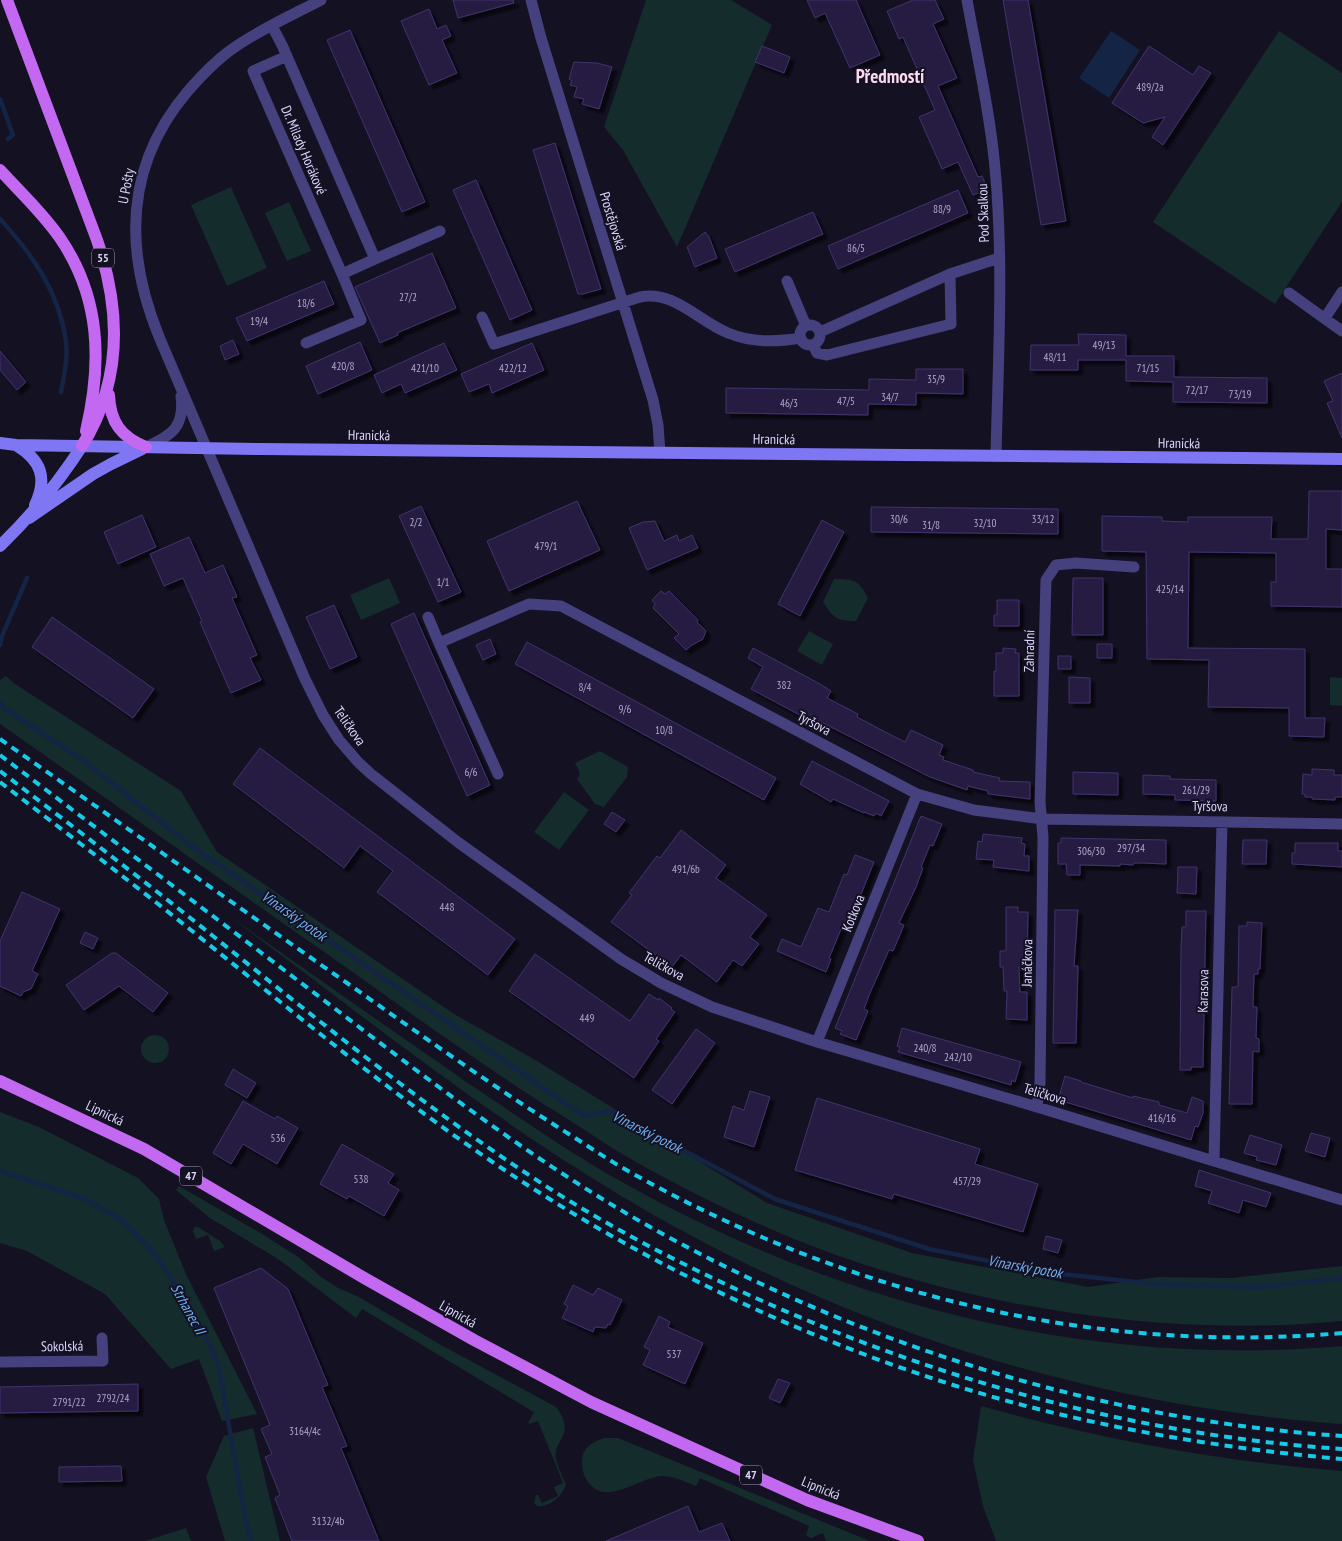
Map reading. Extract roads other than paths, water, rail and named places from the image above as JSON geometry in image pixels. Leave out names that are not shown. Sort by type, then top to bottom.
[{"type":"main road","name":"55","points":[[7,0],[109,279],[114,317],[109,383],[98,419],[82,446]]},
{"type":"main road","points":[[0,170],[60,238],[78,268],[91,308],[96,350],[92,402],[82,446],[60,480],[29,518],[0,546]]},
{"type":"main road","points":[[109,383],[109,403],[116,425],[130,440],[146,447]]},
{"type":"main road","name":"Hranická","points":[[0,442],[16,445],[206,448],[1342,459]]},
{"type":"main road","points":[[16,445],[27,451],[42,476],[41,490],[29,518]]},
{"type":"main road","points":[[29,518],[93,474],[146,447]]},
{"type":"main road","name":"Lipnická","points":[[0,1081],[144,1149],[268,1223],[474,1340],[591,1402],[807,1500],[918,1541]]},
{"type":"street","name":"U Pošty","points":[[206,448],[149,313],[141,284],[135,235],[136,206],[142,177],[157,136],[181,99],[214,63],[235,46],[321,0]]},
{"type":"street","name":"Prostějovská","points":[[531,0],[657,414],[660,453]]},
{"type":"street","name":"Pod Skalkou","points":[[967,0],[995,166],[999,258],[996,456]]},
{"type":"street","name":"Dr. Milady Horákové","points":[[272,26],[287,56],[375,259]]},
{"type":"street","name":"Dr. Milady Horákové","points":[[287,56],[254,71],[361,320],[306,343]]},
{"type":"street","points":[[342,274],[440,231]]},
{"type":"street","points":[[820,332],[950,274],[999,258]]},
{"type":"street","points":[[813,345],[817,353],[827,355],[951,324],[950,274]]},
{"type":"street","points":[[787,281],[806,326]]},
{"type":"street","points":[[1290,293],[1342,331]]},
{"type":"street","points":[[1325,318],[1341,295]]},
{"type":"street","points":[[482,317],[494,344],[644,296],[660,296],[673,300],[714,327],[737,336],[770,342],[801,338]]},
{"type":"street","points":[[806,326],[814,326],[820,332]]},
{"type":"street","points":[[806,326],[801,333],[801,338],[806,344],[813,345],[819,340],[820,332]]},
{"type":"street","points":[[146,447],[169,435],[178,424],[182,406],[178,380]]},
{"type":"street","name":"Teličkova","points":[[206,448],[314,699],[339,740],[359,763],[406,803],[621,959],[681,993],[712,1007],[817,1042],[1342,1200]]},
{"type":"street","name":"Zahradní","points":[[1042,819],[1040,802],[1046,580],[1056,566],[1062,564],[1076,563],[1134,567]]},
{"type":"street","name":"Tyršova","points":[[439,642],[529,604],[561,606],[917,794],[974,810],[1042,819],[1342,824]]},
{"type":"street","points":[[428,617],[498,774]]},
{"type":"street","name":"Kotkova","points":[[817,1042],[917,794]]},
{"type":"street","name":"Janáčkova","points":[[1037,1107],[1040,1083],[1042,819]]},
{"type":"street","name":"Karasova","points":[[1214,1161],[1222,822]]},
{"type":"street","name":"Sokolská","points":[[0,1362],[103,1361],[102,1338]]},
{"type":"water","points":[[1111,31],[1140,50],[1109,98],[1079,78]]},
{"type":"waterway","name":"Vinarský potok","points":[[0,99],[13,135],[8,139]]},
{"type":"waterway","name":"Vinarský potok","points":[[0,219],[23,246],[43,275],[58,307],[66,342],[61,392]]},
{"type":"waterway","name":"Vinarský potok","points":[[0,645],[2,636],[27,578]]},
{"type":"waterway","name":"Vinarský potok","points":[[0,703],[4,708],[80,758],[190,845],[584,1116],[609,1111],[775,1199],[929,1249],[1043,1272],[1154,1284],[1261,1287],[1342,1278]]},
{"type":"waterway","name":"Strhanec II","points":[[0,1171],[85,1199],[121,1220],[148,1246],[169,1275],[205,1336],[218,1363],[247,1528],[251,1541]]},
{"type":"railway","points":[[0,739],[430,1042],[515,1099],[623,1168],[713,1215],[798,1252],[885,1282],[974,1306],[1065,1324],[1156,1334],[1249,1337],[1342,1333]]},
{"type":"railway","points":[[0,755],[495,1128],[618,1209],[741,1274],[822,1311],[906,1344],[991,1372],[1077,1395],[1165,1414],[1253,1427],[1342,1436]]},
{"type":"railway","points":[[0,771],[160,894],[379,1068],[464,1131],[576,1205],[673,1259],[749,1295],[892,1353],[1038,1399],[1113,1417],[1189,1431],[1265,1442],[1342,1449]]},
{"type":"railway","points":[[0,782],[156,902],[351,1058],[462,1141],[562,1206],[626,1244],[692,1279],[759,1311],[828,1340],[898,1367],[968,1390],[1038,1409],[1113,1426],[1227,1446],[1342,1459]]},
{"type":"district","name":"Předmostí","points":[[890,76]]}]
